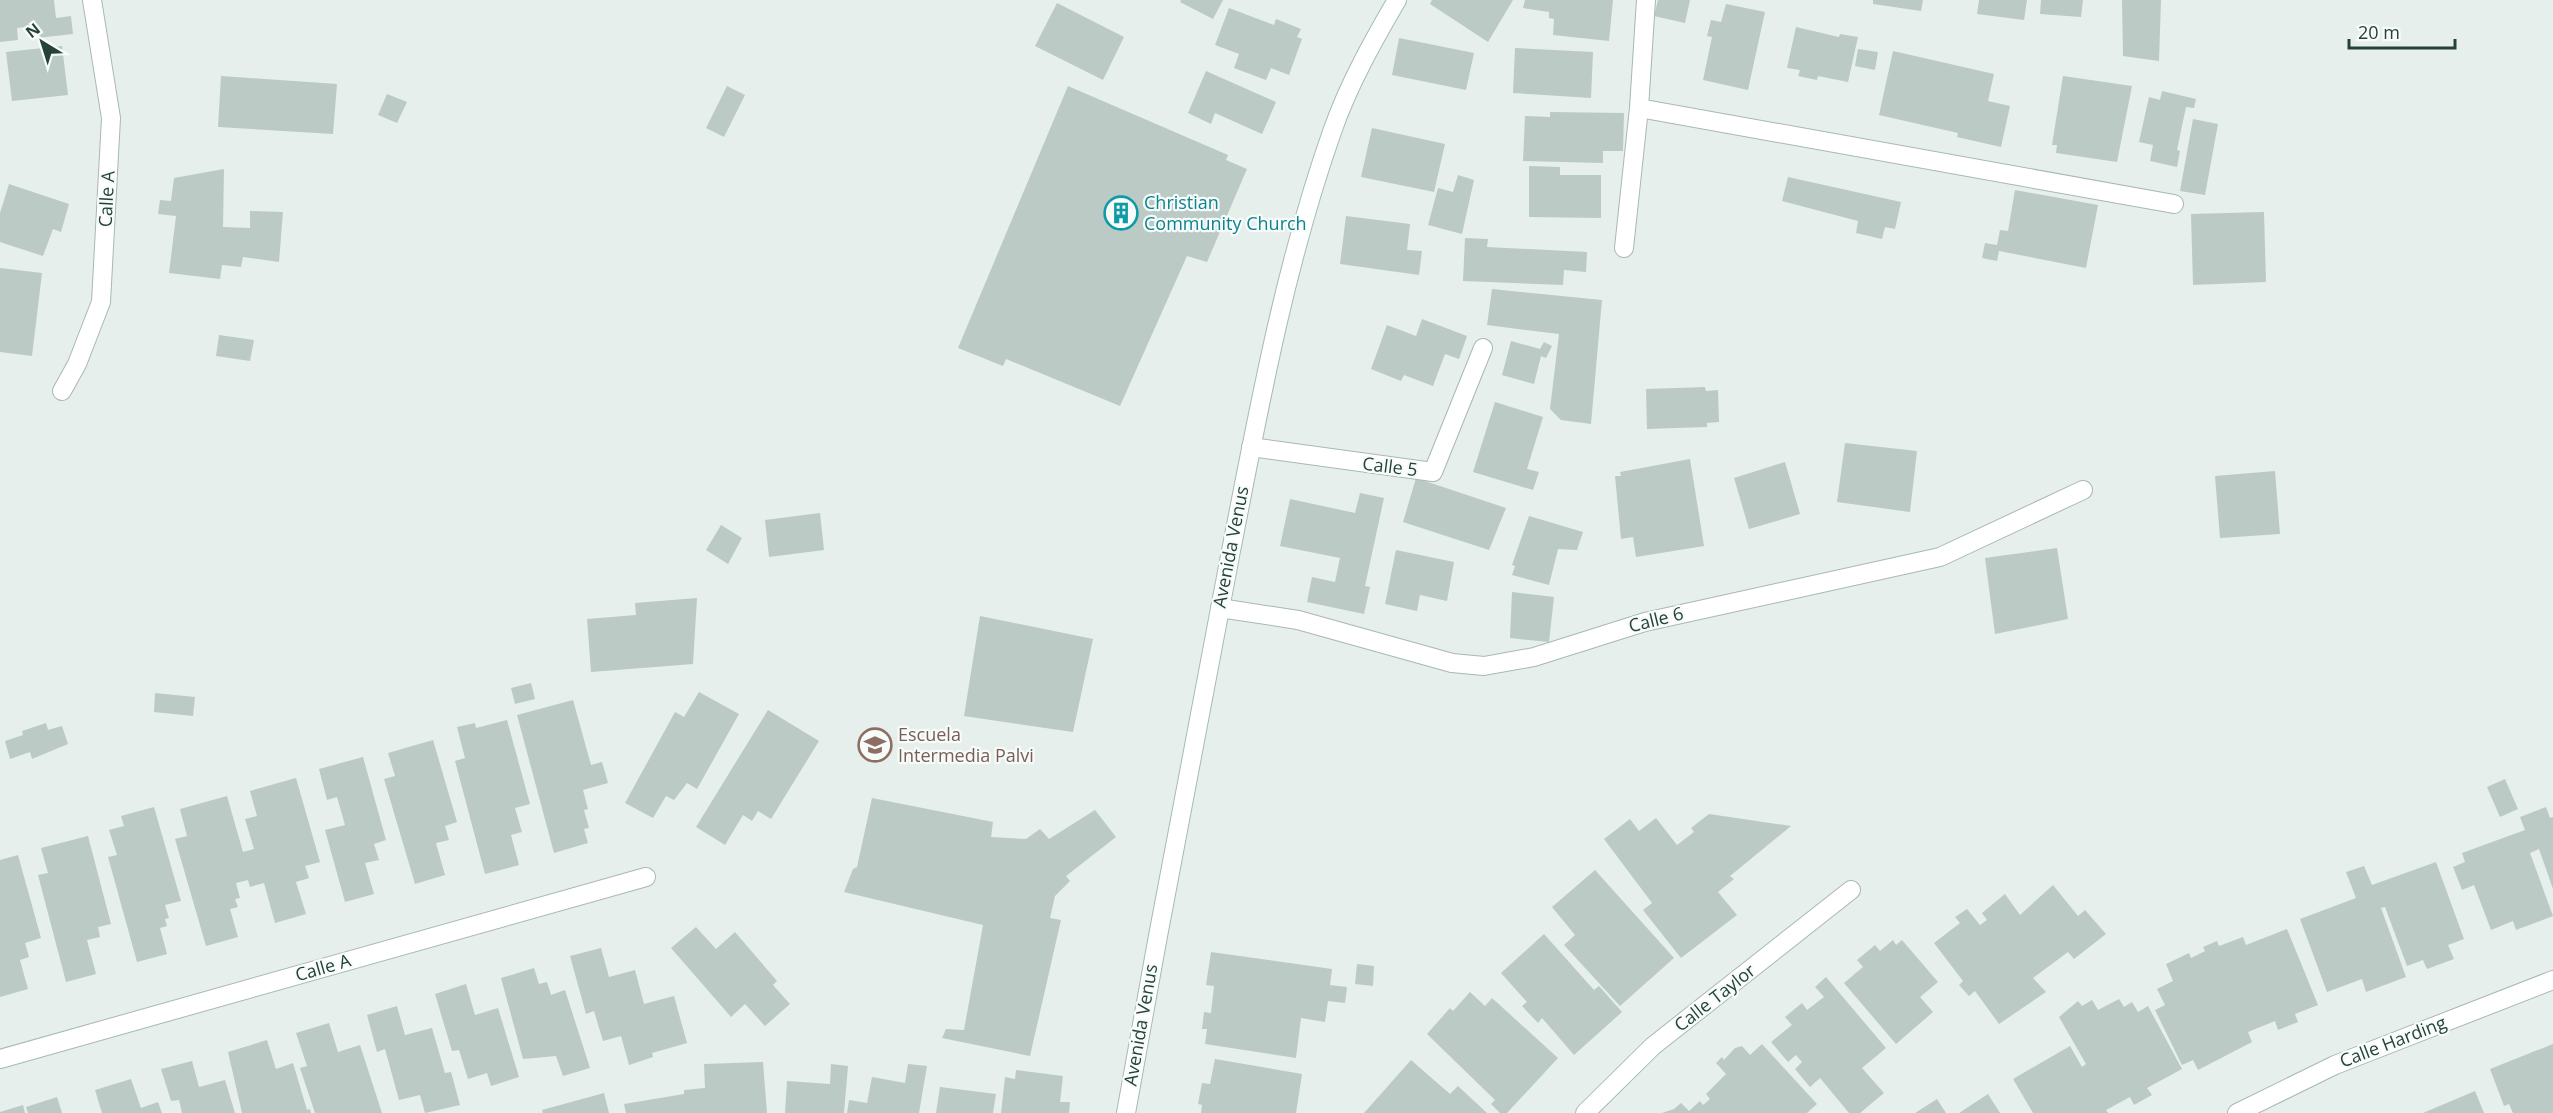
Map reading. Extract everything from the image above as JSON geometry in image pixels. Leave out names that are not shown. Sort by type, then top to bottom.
[{"type":"street","name":"Calle A","points":[[62,391],[77,364],[101,302],[111,118],[92,0]]},
{"type":"street","name":"Avenida Venus","points":[[1126,1113],[1179,815],[1251,447],[1298,242],[1334,128],[1366,52],[1397,0]]},
{"type":"street","points":[[1624,248],[1639,108],[1646,0]]},
{"type":"street","points":[[1639,108],[2174,204]]},
{"type":"street","name":"Calle 5","points":[[1251,447],[1433,472],[1484,348]]},
{"type":"street","name":"Calle 6","points":[[1220,608],[1298,620],[1452,663],[1484,666],[1534,657],[1646,621],[1940,557],[2083,490]]},
{"type":"street","name":"Calle A","points":[[0,1059],[646,877]]},
{"type":"street","name":"Calle Taylor","points":[[1585,1113],[1653,1046],[1851,890]]},
{"type":"street","name":"Calle Harding","points":[[2237,1113],[2335,1065],[2553,980]]},
{"type":"building","points":[[0,0],[54,0],[56,18],[71,16],[73,34],[37,38],[35,26],[17,28],[18,40],[0,42]]},
{"type":"building","points":[[1181,0],[1223,0],[1213,19],[1180,2]]},
{"type":"building","points":[[1432,0],[1513,0],[1488,42],[1430,4]]},
{"type":"building","points":[[1525,0],[1613,0],[1609,41],[1553,35],[1554,19],[1549,18],[1549,12],[1523,8]]},
{"type":"building","points":[[1658,0],[1690,0],[1685,23],[1654,16]]},
{"type":"building","points":[[1873,0],[1923,0],[1921,11],[1873,4]]},
{"type":"building","points":[[1979,0],[2027,0],[2024,20],[1977,14]]},
{"type":"building","points":[[2041,0],[2083,0],[2081,17],[2040,14]]},
{"type":"building","points":[[2122,0],[2161,0],[2159,61],[2123,56]]},
{"type":"building","points":[[1057,3],[1124,37],[1103,80],[1035,46]]},
{"type":"building","points":[[1726,4],[1765,12],[1748,90],[1703,80],[1712,37],[1707,36],[1711,20],[1721,22]]},
{"type":"building","points":[[1229,8],[1274,25],[1276,19],[1301,29],[1297,37],[1302,39],[1289,75],[1271,68],[1266,80],[1234,68],[1239,54],[1215,45]]},
{"type":"building","points":[[1796,27],[1839,37],[1840,34],[1858,37],[1848,82],[1818,76],[1817,80],[1798,76],[1800,70],[1787,68]]},
{"type":"building","points":[[1399,38],[1474,53],[1466,90],[1392,75]]},
{"type":"building","points":[[62,46],[68,95],[12,101],[6,52]]},
{"type":"building","points":[[1515,48],[1593,52],[1591,98],[1513,93]]},
{"type":"building","points":[[1858,49],[1878,52],[1875,70],[1855,66]]},
{"type":"building","points":[[1893,51],[1994,74],[1988,101],[2010,106],[2001,147],[1957,137],[1958,133],[1879,115]]},
{"type":"building","points":[[1206,71],[1276,102],[1262,134],[1215,113],[1211,124],[1188,113]]},
{"type":"building","points":[[221,76],[337,84],[333,134],[218,127]]},
{"type":"building","points":[[2063,76],[2132,86],[2117,162],[2056,153],[2057,145],[2052,145]]},
{"type":"building","points":[[727,86],[745,95],[724,137],[706,128]]},
{"type":"building","name":"Christian Community Church","points":[[1068,86],[1228,155],[1226,160],[1247,169],[1207,262],[1187,256],[1120,406],[1006,359],[1003,366],[958,348]]},
{"type":"building","points":[[2162,91],[2196,99],[2194,108],[2186,107],[2177,150],[2180,151],[2177,167],[2150,161],[2153,145],[2139,142],[2149,97],[2160,100]]},
{"type":"building","points":[[387,94],[407,102],[397,123],[378,115]]},
{"type":"building","points":[[1550,112],[1624,113],[1623,151],[1603,151],[1603,163],[1523,161],[1525,116],[1550,117]]},
{"type":"building","points":[[2193,119],[2218,124],[2205,195],[2180,191]]},
{"type":"building","points":[[1372,128],[1445,144],[1434,192],[1361,177]]},
{"type":"building","points":[[1529,166],[1560,167],[1560,175],[1601,175],[1601,218],[1529,217]]},
{"type":"building","points":[[224,169],[223,227],[250,228],[250,211],[283,212],[279,262],[243,257],[241,267],[222,265],[220,279],[169,273],[176,216],[158,214],[160,200],[171,201],[174,178]]},
{"type":"building","points":[[1458,175],[1474,180],[1462,234],[1428,225],[1438,188],[1453,192]]},
{"type":"building","points":[[1788,177],[1901,202],[1895,229],[1885,227],[1882,239],[1856,233],[1858,221],[1782,201]]},
{"type":"building","points":[[9,184],[69,204],[61,232],[53,229],[43,256],[0,242],[0,213]]},
{"type":"building","points":[[2015,190],[2098,205],[2086,268],[1999,251],[1997,261],[1982,258],[1985,243],[1997,245],[2000,230],[2008,231]]},
{"type":"building","points":[[2264,212],[2266,282],[2193,285],[2191,214]]},
{"type":"building","points":[[1346,216],[1410,224],[1407,250],[1422,251],[1419,275],[1340,264]]},
{"type":"building","points":[[1465,238],[1488,239],[1487,247],[1587,252],[1586,272],[1564,270],[1563,285],[1463,281]]},
{"type":"building","points":[[0,268],[42,273],[32,356],[0,352]]},
{"type":"building","points":[[1492,289],[1602,300],[1591,424],[1561,420],[1550,409],[1559,334],[1487,325]]},
{"type":"building","points":[[1422,319],[1467,336],[1459,359],[1445,354],[1433,386],[1404,375],[1401,381],[1371,369],[1387,325],[1416,336]]},
{"type":"building","points":[[219,335],[254,340],[250,361],[216,356]]},
{"type":"building","points":[[1511,341],[1540,349],[1544,342],[1552,346],[1546,358],[1541,356],[1534,384],[1502,375]]},
{"type":"building","points":[[1705,387],[1706,391],[1718,390],[1719,422],[1707,423],[1707,427],[1647,429],[1646,389]]},
{"type":"building","points":[[1495,402],[1543,417],[1527,469],[1539,472],[1533,490],[1473,472]]},
{"type":"building","points":[[1845,443],[1917,451],[1910,512],[1837,502]]},
{"type":"building","points":[[1690,459],[1704,546],[1636,557],[1633,537],[1621,539],[1615,476],[1621,476],[1620,472]]},
{"type":"building","points":[[1785,462],[1800,514],[1749,529],[1734,478]]},
{"type":"building","points":[[2275,471],[2280,534],[2220,538],[2215,476]]},
{"type":"building","points":[[1416,478],[1506,508],[1489,550],[1403,522]]},
{"type":"building","points":[[1360,493],[1384,498],[1365,586],[1370,587],[1364,614],[1307,602],[1312,577],[1335,582],[1340,558],[1280,546],[1290,499],[1355,513]]},
{"type":"building","points":[[820,513],[824,550],[769,557],[765,520]]},
{"type":"building","points":[[1529,516],[1583,532],[1577,550],[1558,549],[1549,585],[1512,575],[1515,566],[1512,565]]},
{"type":"building","points":[[721,525],[742,538],[728,564],[706,550]]},
{"type":"building","points":[[2057,548],[2068,619],[1995,634],[1985,558]]},
{"type":"building","points":[[1396,550],[1454,562],[1447,601],[1420,595],[1417,611],[1385,604]]},
{"type":"building","points":[[1512,592],[1554,597],[1549,642],[1510,638]]},
{"type":"building","points":[[697,598],[693,664],[591,672],[587,619],[636,615],[635,603]]},
{"type":"building","points":[[980,616],[1093,639],[1073,732],[964,716]]},
{"type":"building","points":[[531,683],[535,699],[515,704],[511,688]]},
{"type":"building","points":[[699,692],[739,714],[697,789],[687,783],[674,800],[666,796],[653,818],[625,803],[675,712],[684,717]]},
{"type":"building","points":[[155,693],[195,697],[193,716],[154,712]]},
{"type":"building","points":[[573,700],[591,765],[602,762],[608,783],[583,790],[588,809],[584,810],[589,828],[584,829],[588,843],[554,853],[517,715]]},
{"type":"building","points":[[768,710],[819,741],[771,819],[758,811],[752,821],[743,815],[725,845],[696,827]]},
{"type":"building","points":[[507,720],[530,804],[515,808],[522,832],[511,835],[519,865],[485,874],[455,761],[465,758],[457,727],[475,723],[476,728]]},
{"type":"building","points":[[46,723],[48,730],[62,726],[68,744],[32,759],[30,752],[10,759],[5,741],[23,735],[22,731]]},
{"type":"building","points":[[433,740],[457,822],[445,826],[449,840],[436,843],[445,875],[415,884],[384,779],[395,776],[388,753]]},
{"type":"building","points":[[363,757],[386,840],[374,844],[379,860],[365,863],[374,894],[345,902],[325,830],[345,825],[337,797],[327,800],[319,769]]},
{"type":"building","points":[[296,778],[320,862],[305,866],[309,878],[296,882],[306,914],[275,923],[264,883],[250,887],[248,880],[236,883],[240,898],[235,899],[238,907],[230,909],[238,937],[206,946],[175,839],[187,836],[180,809],[227,796],[243,852],[254,849],[245,819],[257,816],[250,791]]},
{"type":"building","points":[[2505,779],[2518,809],[2500,817],[2487,787]]},
{"type":"building","points":[[872,798],[993,822],[991,837],[1026,839],[1040,829],[1049,839],[1095,810],[1116,837],[1066,876],[1070,881],[1055,896],[1050,918],[1061,920],[1030,1056],[942,1038],[946,1029],[964,1030],[983,925],[844,892],[853,869],[857,867]]},
{"type":"building","points":[[154,807],[181,901],[165,905],[169,918],[165,919],[167,926],[160,928],[167,954],[137,962],[108,857],[117,855],[109,830],[124,826],[121,816]]},
{"type":"building","points":[[2546,807],[2550,818],[2553,817],[2553,889],[2539,849],[2530,853],[2553,916],[2516,930],[2513,921],[2491,930],[2474,885],[2462,890],[2453,867],[2465,862],[2462,853],[2525,830],[2520,817]]},
{"type":"building","points":[[1709,814],[1791,826],[1730,876],[1734,879],[1718,892],[1737,915],[1681,958],[1643,910],[1652,903],[1604,839],[1630,819],[1639,831],[1656,818],[1677,845],[1694,832],[1691,828]]},
{"type":"building","points":[[88,836],[111,924],[98,927],[100,937],[87,940],[96,974],[66,982],[38,875],[48,873],[41,848]]},
{"type":"building","points":[[18,855],[41,938],[25,943],[29,957],[20,960],[28,989],[0,997],[0,860]]},
{"type":"building","points":[[2436,862],[2464,939],[2448,945],[2454,959],[2427,969],[2423,960],[2407,966],[2385,907],[2381,908],[2406,977],[2366,992],[2362,979],[2327,992],[2300,919],[2356,898],[2346,872],[2364,866],[2372,885]]},
{"type":"building","points":[[1595,870],[1674,958],[1620,1006],[1564,945],[1575,935],[1552,907]]},
{"type":"building","points":[[2053,885],[2078,916],[2085,910],[2106,934],[2074,959],[2068,952],[2033,978],[2046,992],[1999,1024],[1975,991],[1969,996],[1959,985],[1963,981],[1934,943],[1960,923],[1955,917],[1967,909],[1980,925],[1987,920],[1982,913],[2005,894],[2020,915]]},
{"type":"building","points":[[696,927],[716,949],[735,932],[777,981],[773,985],[790,1004],[765,1026],[745,1004],[731,1017],[671,948]]},
{"type":"building","points":[[2287,929],[2318,1005],[2295,1014],[2298,1022],[2278,1030],[2275,1021],[2248,1032],[2252,1042],[2198,1070],[2193,1060],[2182,1065],[2155,1010],[2165,1005],[2157,989],[2173,981],[2166,964],[2189,953],[2191,958],[2205,951],[2203,947],[2217,941],[2219,946],[2243,937],[2246,945]]},
{"type":"building","points":[[1544,934],[1594,990],[1599,986],[1622,1012],[1574,1055],[1542,1018],[1538,1023],[1522,1006],[1527,1002],[1501,973]]},
{"type":"building","points":[[1893,940],[1896,945],[1902,940],[1938,982],[1920,997],[1933,1012],[1896,1044],[1844,983],[1863,967],[1857,960],[1875,945],[1880,951]]},
{"type":"building","points":[[601,948],[609,977],[635,970],[644,1004],[674,996],[687,1043],[652,1053],[653,1057],[629,1065],[621,1036],[603,1041],[594,1011],[586,1014],[570,956]]},
{"type":"building","points":[[1211,952],[1332,969],[1330,985],[1347,987],[1345,1003],[1328,1001],[1325,1022],[1301,1018],[1296,1058],[1205,1044],[1207,1029],[1202,1029],[1204,1012],[1211,1013],[1214,986],[1206,985]]},
{"type":"building","points":[[1357,964],[1374,966],[1373,986],[1355,984]]},
{"type":"building","points":[[534,968],[539,984],[547,982],[551,995],[565,990],[590,1068],[563,1076],[556,1056],[523,1059],[501,978]]},
{"type":"building","points":[[1826,977],[1886,1048],[1862,1068],[1884,1093],[1860,1113],[1849,1113],[1820,1078],[1810,1087],[1795,1069],[1802,1062],[1796,1055],[1788,1062],[1771,1042],[1792,1025],[1785,1017],[1802,1003],[1807,1010],[1824,997],[1815,987]]},
{"type":"building","points":[[466,984],[475,1015],[498,1008],[519,1077],[491,1086],[487,1073],[468,1079],[459,1050],[452,1051],[435,994]]},
{"type":"building","points":[[1470,992],[1485,1006],[1492,998],[1558,1058],[1507,1113],[1500,1113],[1491,1104],[1495,1100],[1427,1034],[1450,1008],[1453,1011]]},
{"type":"building","points":[[2119,999],[2124,1007],[2132,1002],[2138,1012],[2148,1006],[2182,1069],[2147,1088],[2152,1095],[2134,1105],[2130,1097],[2106,1110],[2108,1113],[2033,1113],[2013,1079],[2070,1046],[2082,1067],[2086,1064],[2059,1017],[2078,1001],[2082,1006],[2092,1000],[2098,1010]]},
{"type":"building","points":[[397,1006],[405,1035],[432,1028],[445,1073],[451,1072],[460,1105],[425,1113],[420,1095],[399,1100],[385,1049],[377,1052],[367,1015]]},
{"type":"building","points":[[329,1023],[338,1052],[360,1045],[382,1113],[315,1113],[300,1068],[307,1066],[296,1033]]},
{"type":"building","points":[[267,1040],[276,1069],[293,1063],[307,1110],[310,1109],[311,1113],[242,1113],[228,1052]]},
{"type":"building","points":[[1762,1044],[1817,1104],[1807,1113],[1662,1113],[1674,1109],[1681,1103],[1689,1111],[1700,1101],[1703,1105],[1710,1099],[1706,1094],[1726,1074],[1716,1063],[1722,1057],[1724,1060],[1735,1048],[1742,1046],[1750,1055]]},
{"type":"building","points":[[2553,1044],[2553,1113],[2513,1113],[2509,1104],[2504,1106],[2490,1069]]},
{"type":"building","points":[[1215,1059],[1302,1074],[1296,1113],[1201,1113],[1202,1105],[1198,1104],[1202,1083],[1210,1084]]},
{"type":"building","points":[[1411,1060],[1450,1094],[1458,1086],[1487,1113],[1364,1113]]},
{"type":"building","points":[[192,1061],[199,1087],[225,1080],[235,1113],[182,1113],[179,1100],[171,1101],[161,1069]]},
{"type":"building","points":[[763,1062],[767,1113],[626,1113],[624,1104],[684,1094],[684,1090],[705,1088],[704,1064]]},
{"type":"building","points":[[831,1064],[848,1066],[844,1113],[785,1113],[787,1081],[830,1084]]},
{"type":"building","points":[[908,1064],[927,1066],[919,1113],[847,1113],[849,1100],[867,1103],[872,1077],[905,1083]]},
{"type":"building","points":[[1016,1070],[1063,1076],[1060,1102],[1070,1102],[1069,1113],[1001,1113],[1005,1077],[1015,1079]]},
{"type":"building","points":[[131,1079],[141,1108],[158,1102],[162,1113],[102,1113],[95,1090]]},
{"type":"building","points":[[940,1087],[996,1094],[993,1113],[936,1113]]},
{"type":"building","points":[[2475,1091],[2484,1113],[2423,1113]]},
{"type":"building","points":[[604,1093],[609,1113],[543,1113],[542,1110]]},
{"type":"building","points":[[1988,1094],[2000,1113],[1959,1113]]},
{"type":"building","points":[[57,1097],[62,1113],[28,1113],[26,1107]]},
{"type":"building","points":[[1937,1099],[1946,1113],[1915,1113]]},
{"type":"building","points":[[23,1105],[25,1113],[0,1113],[0,1112]]},
{"type":"place","name":"Christian Community Church","points":[[1121,213]]},
{"type":"place","name":"Escuela Intermedia Palvi","points":[[875,745]]}]
